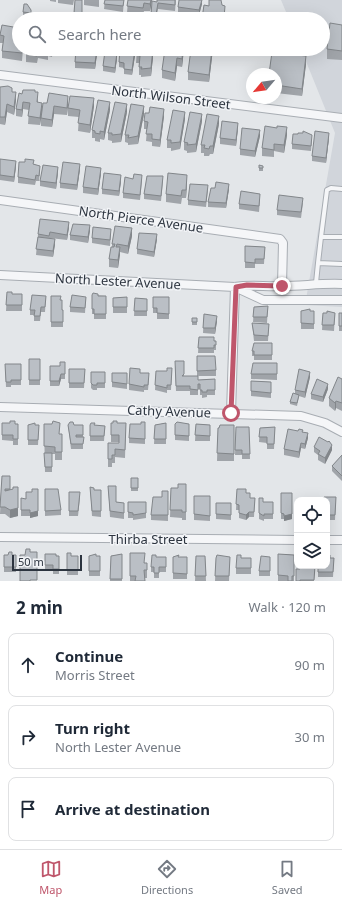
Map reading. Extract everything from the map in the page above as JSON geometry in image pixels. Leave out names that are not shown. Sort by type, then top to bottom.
[{"type":"street","name":"North Wilson Street","points":[[0,75],[342,118]]},
{"type":"street","name":"North Pierce Avenue","points":[[0,200],[282,240],[282,286]]},
{"type":"street","name":"North Lester Avenue","points":[[0,275],[236,287],[247,285],[282,286],[316,283],[342,284]]},
{"type":"street","name":"North Lester Avenue","points":[[236,287],[263,300],[342,300]]},
{"type":"street","points":[[231,413],[236,287]]},
{"type":"street","name":"Cathy Avenue","points":[[0,407],[301,416],[339,430]]},
{"type":"street","name":"Thirba Street","points":[[0,537],[294,540]]},
{"type":"street","points":[[330,540],[342,540]]},
{"type":"lane","points":[[316,283],[327,190],[330,188],[342,189]]},
{"type":"lane","points":[[321,237],[342,237]]},
{"type":"lane","points":[[318,263],[342,264]]},
{"type":"shaded area","points":[[281,0],[342,0],[342,307],[305,305],[335,133],[304,56],[330,56],[330,12],[286,12]]},
{"type":"building","points":[[75,0],[82,0],[82,12],[74,12]]},
{"type":"building","points":[[105,0],[124,0],[123,6],[104,4]]},
{"type":"building","points":[[128,0],[151,0],[150,4],[144,3],[143,8],[127,6]]},
{"type":"building","points":[[157,0],[175,0],[175,5],[158,3],[156,12],[151,12],[152,1],[157,2]]},
{"type":"building","points":[[179,0],[202,0],[199,10],[178,7]]},
{"type":"building","points":[[209,0],[221,0],[222,5],[225,6],[224,12],[203,12],[204,5],[209,6]]},
{"type":"building","points":[[24,4],[27,4],[31,12],[23,12]]},
{"type":"building","points":[[330,23],[342,25],[342,51],[330,49]]},
{"type":"building","points":[[2,25],[12,27],[12,52],[2,51],[4,36],[0,35]]},
{"type":"building","points":[[75,56],[96,56],[95,63],[75,62]]},
{"type":"building","points":[[104,56],[117,56],[115,68],[103,66]]},
{"type":"building","points":[[119,56],[134,56],[132,70],[124,69],[124,63],[119,62]]},
{"type":"building","points":[[140,56],[152,56],[151,68],[141,69],[142,67],[139,67]]},
{"type":"building","points":[[164,56],[182,56],[182,59],[177,58],[175,73],[162,70]]},
{"type":"building","points":[[190,56],[211,56],[209,75],[188,72]]},
{"type":"building","points":[[271,56],[306,56],[302,89],[282,86],[282,68],[270,68]]},
{"type":"building","points":[[8,86],[12,88],[12,92],[16,92],[14,107],[7,104],[5,117],[0,117],[0,87]]},
{"type":"building","points":[[23,90],[35,90],[35,92],[38,92],[37,102],[42,103],[40,118],[28,116],[30,103],[23,102],[22,110],[16,109],[19,93],[22,94]]},
{"type":"building","points":[[49,93],[68,96],[67,108],[54,106],[52,120],[41,118],[43,103],[47,103]]},
{"type":"building","points":[[70,96],[94,98],[90,125],[78,123],[80,110],[68,108]]},
{"type":"building","points":[[98,100],[110,102],[104,132],[100,131],[100,134],[95,133],[95,131],[92,130]]},
{"type":"building","points":[[115,102],[127,104],[121,134],[112,135],[112,133],[108,133]]},
{"type":"building","points":[[131,104],[144,106],[138,136],[128,138],[129,135],[125,135]]},
{"type":"building","points":[[150,107],[164,109],[160,140],[152,139],[152,134],[146,134],[148,122],[144,121],[145,113],[149,113]]},
{"type":"building","points":[[173,110],[185,112],[180,142],[171,143],[171,140],[167,140]]},
{"type":"building","points":[[190,112],[202,114],[196,144],[187,145],[188,143],[184,142]]},
{"type":"building","points":[[207,114],[219,116],[213,146],[210,146],[209,149],[204,148],[205,145],[201,145]]},
{"type":"building","points":[[222,121],[238,123],[236,140],[220,138]]},
{"type":"building","points":[[265,126],[277,128],[277,126],[287,127],[284,145],[274,144],[274,150],[262,148]]},
{"type":"building","points":[[242,128],[260,130],[255,151],[240,149]]},
{"type":"building","points":[[303,131],[312,135],[311,146],[292,144],[293,134],[303,133]]},
{"type":"building","points":[[315,131],[329,133],[326,158],[312,156]]},
{"type":"building","points":[[0,159],[16,161],[14,177],[0,175]]},
{"type":"building","points":[[25,159],[34,160],[33,164],[40,166],[39,176],[36,175],[35,180],[18,177],[19,162],[25,162]]},
{"type":"building","points":[[63,162],[80,164],[77,185],[60,183]]},
{"type":"building","points":[[43,165],[58,167],[56,183],[40,181]]},
{"type":"building","points":[[86,166],[101,168],[98,189],[83,187]]},
{"type":"building","points":[[104,173],[121,175],[119,191],[102,189]]},
{"type":"building","points":[[168,173],[187,175],[186,190],[182,190],[181,196],[166,194]]},
{"type":"building","points":[[134,174],[142,175],[140,195],[123,193],[125,177],[133,179]]},
{"type":"building","points":[[147,176],[163,176],[161,196],[144,194]]},
{"type":"building","points":[[216,182],[229,184],[226,203],[208,202],[211,188],[215,188]]},
{"type":"building","points":[[190,184],[208,185],[206,202],[188,200]]},
{"type":"building","points":[[241,191],[260,194],[259,206],[239,204]]},
{"type":"building","points":[[279,195],[303,198],[301,212],[277,210]]},
{"type":"building","points":[[40,219],[69,222],[67,235],[50,232],[49,236],[38,234]]},
{"type":"building","points":[[73,224],[90,225],[88,237],[70,235]]},
{"type":"building","points":[[115,226],[132,228],[128,246],[117,244],[116,247],[120,247],[118,260],[109,259],[111,247],[114,247],[115,244],[112,244]]},
{"type":"building","points":[[93,227],[111,229],[110,240],[92,238]]},
{"type":"building","points":[[139,233],[157,234],[154,252],[137,249]]},
{"type":"building","points":[[38,237],[55,239],[53,251],[36,249]]},
{"type":"building","points":[[245,246],[265,247],[264,259],[255,259],[255,263],[245,262]]},
{"type":"building","points":[[7,292],[12,292],[12,294],[22,294],[22,305],[6,305]]},
{"type":"building","points":[[93,293],[98,294],[98,296],[106,296],[106,314],[94,314],[94,309],[92,309]]},
{"type":"building","points":[[32,295],[46,296],[45,307],[41,307],[40,316],[34,316],[35,310],[30,310]]},
{"type":"building","points":[[72,295],[86,297],[85,308],[70,307]]},
{"type":"building","points":[[51,296],[61,296],[60,300],[62,300],[63,322],[51,322]]},
{"type":"building","points":[[127,297],[127,307],[113,307],[113,298]]},
{"type":"building","points":[[153,297],[169,297],[169,314],[157,313],[157,308],[153,308]]},
{"type":"building","points":[[135,298],[147,299],[147,311],[134,311]]},
{"type":"building","points":[[268,306],[267,317],[253,317],[254,307]]},
{"type":"building","points":[[310,309],[310,311],[314,311],[314,324],[301,323],[301,311]]},
{"type":"building","points":[[327,311],[335,313],[334,325],[322,325],[323,313],[327,313]]},
{"type":"building","points":[[339,313],[342,313],[342,326],[339,326]]},
{"type":"building","points":[[204,314],[217,316],[215,328],[203,328]]},
{"type":"building","points":[[192,318],[197,318],[197,322],[192,322]]},
{"type":"building","points":[[252,323],[269,324],[268,336],[254,335]]},
{"type":"building","points":[[199,337],[214,337],[216,345],[214,345],[214,348],[198,348]]},
{"type":"building","points":[[254,343],[272,343],[272,355],[254,355],[254,351],[252,351]]},
{"type":"building","points":[[197,356],[215,356],[216,370],[197,371]]},
{"type":"building","points":[[29,359],[40,359],[40,380],[29,380]]},
{"type":"building","points":[[175,361],[184,361],[184,374],[182,376],[198,376],[198,380],[215,379],[215,390],[207,390],[207,392],[202,392],[202,390],[200,390],[200,384],[198,384],[198,390],[190,389],[190,386],[176,386]]},
{"type":"building","points":[[60,362],[65,362],[65,374],[61,374],[59,381],[50,381],[50,366],[60,366]]},
{"type":"building","points":[[253,363],[277,363],[277,374],[251,374]]},
{"type":"building","points":[[5,364],[21,364],[21,380],[11,380],[11,382],[6,382]]},
{"type":"building","points":[[130,368],[140,369],[140,373],[149,373],[148,385],[144,385],[144,387],[129,384]]},
{"type":"building","points":[[167,368],[172,368],[171,385],[167,385],[167,388],[155,385],[156,371],[167,371]]},
{"type":"building","points":[[69,369],[85,369],[84,383],[69,383]]},
{"type":"building","points":[[299,369],[310,372],[305,392],[295,390]]},
{"type":"building","points":[[91,372],[105,372],[105,383],[97,383],[97,385],[93,385],[91,383]]},
{"type":"building","points":[[112,373],[127,373],[127,384],[112,382]]},
{"type":"building","points":[[338,377],[342,379],[342,403],[336,401],[335,403],[329,398]]},
{"type":"building","points":[[317,379],[328,384],[323,397],[311,394]]},
{"type":"building","points":[[251,381],[271,382],[271,393],[251,391]]},
{"type":"building","points":[[293,393],[299,395],[297,403],[290,402]]},
{"type":"building","points":[[10,421],[15,421],[15,424],[18,424],[18,439],[13,439],[13,435],[2,435],[2,423],[10,423]]},
{"type":"building","points":[[53,421],[60,423],[59,434],[62,434],[62,452],[55,452],[55,447],[44,446],[44,424],[52,424]]},
{"type":"building","points":[[113,421],[117,421],[117,423],[126,423],[125,450],[115,449],[115,455],[112,455],[112,459],[108,459],[108,443],[119,443],[119,435],[111,435],[111,423],[113,423]]},
{"type":"building","points":[[70,422],[73,422],[74,425],[83,425],[83,435],[76,435],[76,437],[84,437],[83,444],[71,444],[68,425]]},
{"type":"building","points":[[141,422],[145,422],[145,439],[129,438],[130,424],[141,424]]},
{"type":"building","points":[[177,422],[189,424],[189,436],[175,435],[175,424]]},
{"type":"building","points":[[35,423],[35,425],[39,425],[38,440],[28,440],[28,425]]},
{"type":"building","points":[[91,423],[95,423],[94,425],[105,426],[104,436],[90,436]]},
{"type":"building","points":[[166,423],[166,439],[154,439],[155,425]]},
{"type":"building","points":[[196,424],[210,425],[210,436],[195,435]]},
{"type":"building","points":[[220,425],[234,425],[234,454],[217,453],[218,428]]},
{"type":"building","points":[[236,427],[249,427],[250,454],[242,454],[242,450],[235,450]]},
{"type":"building","points":[[275,427],[274,444],[267,444],[267,437],[259,437],[260,428]]},
{"type":"building","points":[[288,429],[298,431],[299,429],[303,430],[302,432],[308,433],[305,444],[301,443],[299,452],[284,449]]},
{"type":"building","points":[[319,437],[328,442],[329,441],[332,445],[325,458],[318,454],[320,451],[314,447]]},
{"type":"building","points":[[44,453],[52,453],[52,467],[45,467]]},
{"type":"building","points":[[342,455],[342,476],[332,466]]},
{"type":"building","points":[[2,476],[10,476],[10,489],[5,489],[5,491],[13,489],[13,487],[18,487],[18,508],[10,510],[5,507],[0,507]]},
{"type":"building","points":[[131,478],[138,478],[138,488],[131,488]]},
{"type":"building","points":[[178,484],[186,484],[186,512],[182,512],[182,510],[170,510],[171,488],[178,488]]},
{"type":"building","points":[[108,486],[116,486],[116,502],[124,503],[124,513],[110,511]]},
{"type":"building","points":[[90,487],[94,488],[94,490],[101,490],[101,511],[92,511]]},
{"type":"building","points":[[32,489],[38,489],[38,511],[30,513],[30,510],[21,510],[21,498],[26,499],[26,492],[32,492]]},
{"type":"building","points":[[45,489],[58,489],[61,510],[45,511]]},
{"type":"building","points":[[237,489],[246,489],[246,493],[250,493],[250,498],[255,498],[254,512],[249,512],[246,515],[239,513],[239,505],[236,504]]},
{"type":"building","points":[[162,491],[168,491],[168,515],[151,515],[153,497],[162,497]]},
{"type":"building","points":[[69,492],[80,492],[78,511],[69,511]]},
{"type":"building","points":[[281,493],[292,493],[292,514],[284,516],[284,514],[281,513]]},
{"type":"building","points":[[194,496],[210,496],[210,516],[194,514]]},
{"type":"building","points":[[330,497],[336,497],[335,515],[330,515]]},
{"type":"building","points":[[259,498],[263,498],[263,502],[273,502],[273,514],[264,514],[264,516],[259,513]]},
{"type":"building","points":[[128,502],[146,502],[146,513],[133,515],[133,513],[128,512]]},
{"type":"building","points":[[216,503],[231,503],[231,515],[216,514]]},
{"type":"building","points":[[26,549],[30,549],[30,552],[37,552],[37,580],[20,581],[20,555],[25,555]]},
{"type":"building","points":[[9,552],[12,552],[12,555],[16,555],[16,567],[4,567],[4,555],[8,555]]},
{"type":"building","points":[[67,553],[71,553],[71,556],[78,556],[78,570],[67,570]]},
{"type":"building","points":[[130,553],[145,553],[144,563],[147,563],[147,570],[144,570],[145,581],[135,581],[136,576],[130,576]]},
{"type":"building","points":[[45,554],[56,554],[56,556],[59,556],[59,569],[53,569],[53,565],[45,565]]},
{"type":"building","points":[[96,554],[96,556],[100,556],[100,571],[89,571],[89,556]]},
{"type":"building","points":[[122,554],[122,579],[110,579],[111,556]]},
{"type":"building","points":[[278,554],[294,555],[294,576],[292,576],[292,581],[288,581],[288,576],[278,575]]},
{"type":"building","points":[[152,555],[156,555],[156,557],[166,557],[166,567],[159,567],[159,573],[154,573],[154,567],[151,567]]},
{"type":"building","points":[[179,555],[178,557],[187,557],[187,574],[173,573],[173,557]]},
{"type":"building","points":[[217,555],[230,557],[229,576],[215,576]]},
{"type":"building","points":[[237,555],[241,555],[241,558],[251,558],[251,568],[236,568]]},
{"type":"building","points":[[196,556],[205,556],[206,576],[195,576]]},
{"type":"building","points":[[261,556],[270,557],[270,571],[259,571]]},
{"type":"building","points":[[330,558],[334,558],[333,572],[318,572],[318,569],[330,569]]},
{"type":"building","points":[[296,569],[315,569],[314,580],[296,581]]},
{"type":"route","points":[[231,413],[236,287],[247,285],[282,286]]}]
